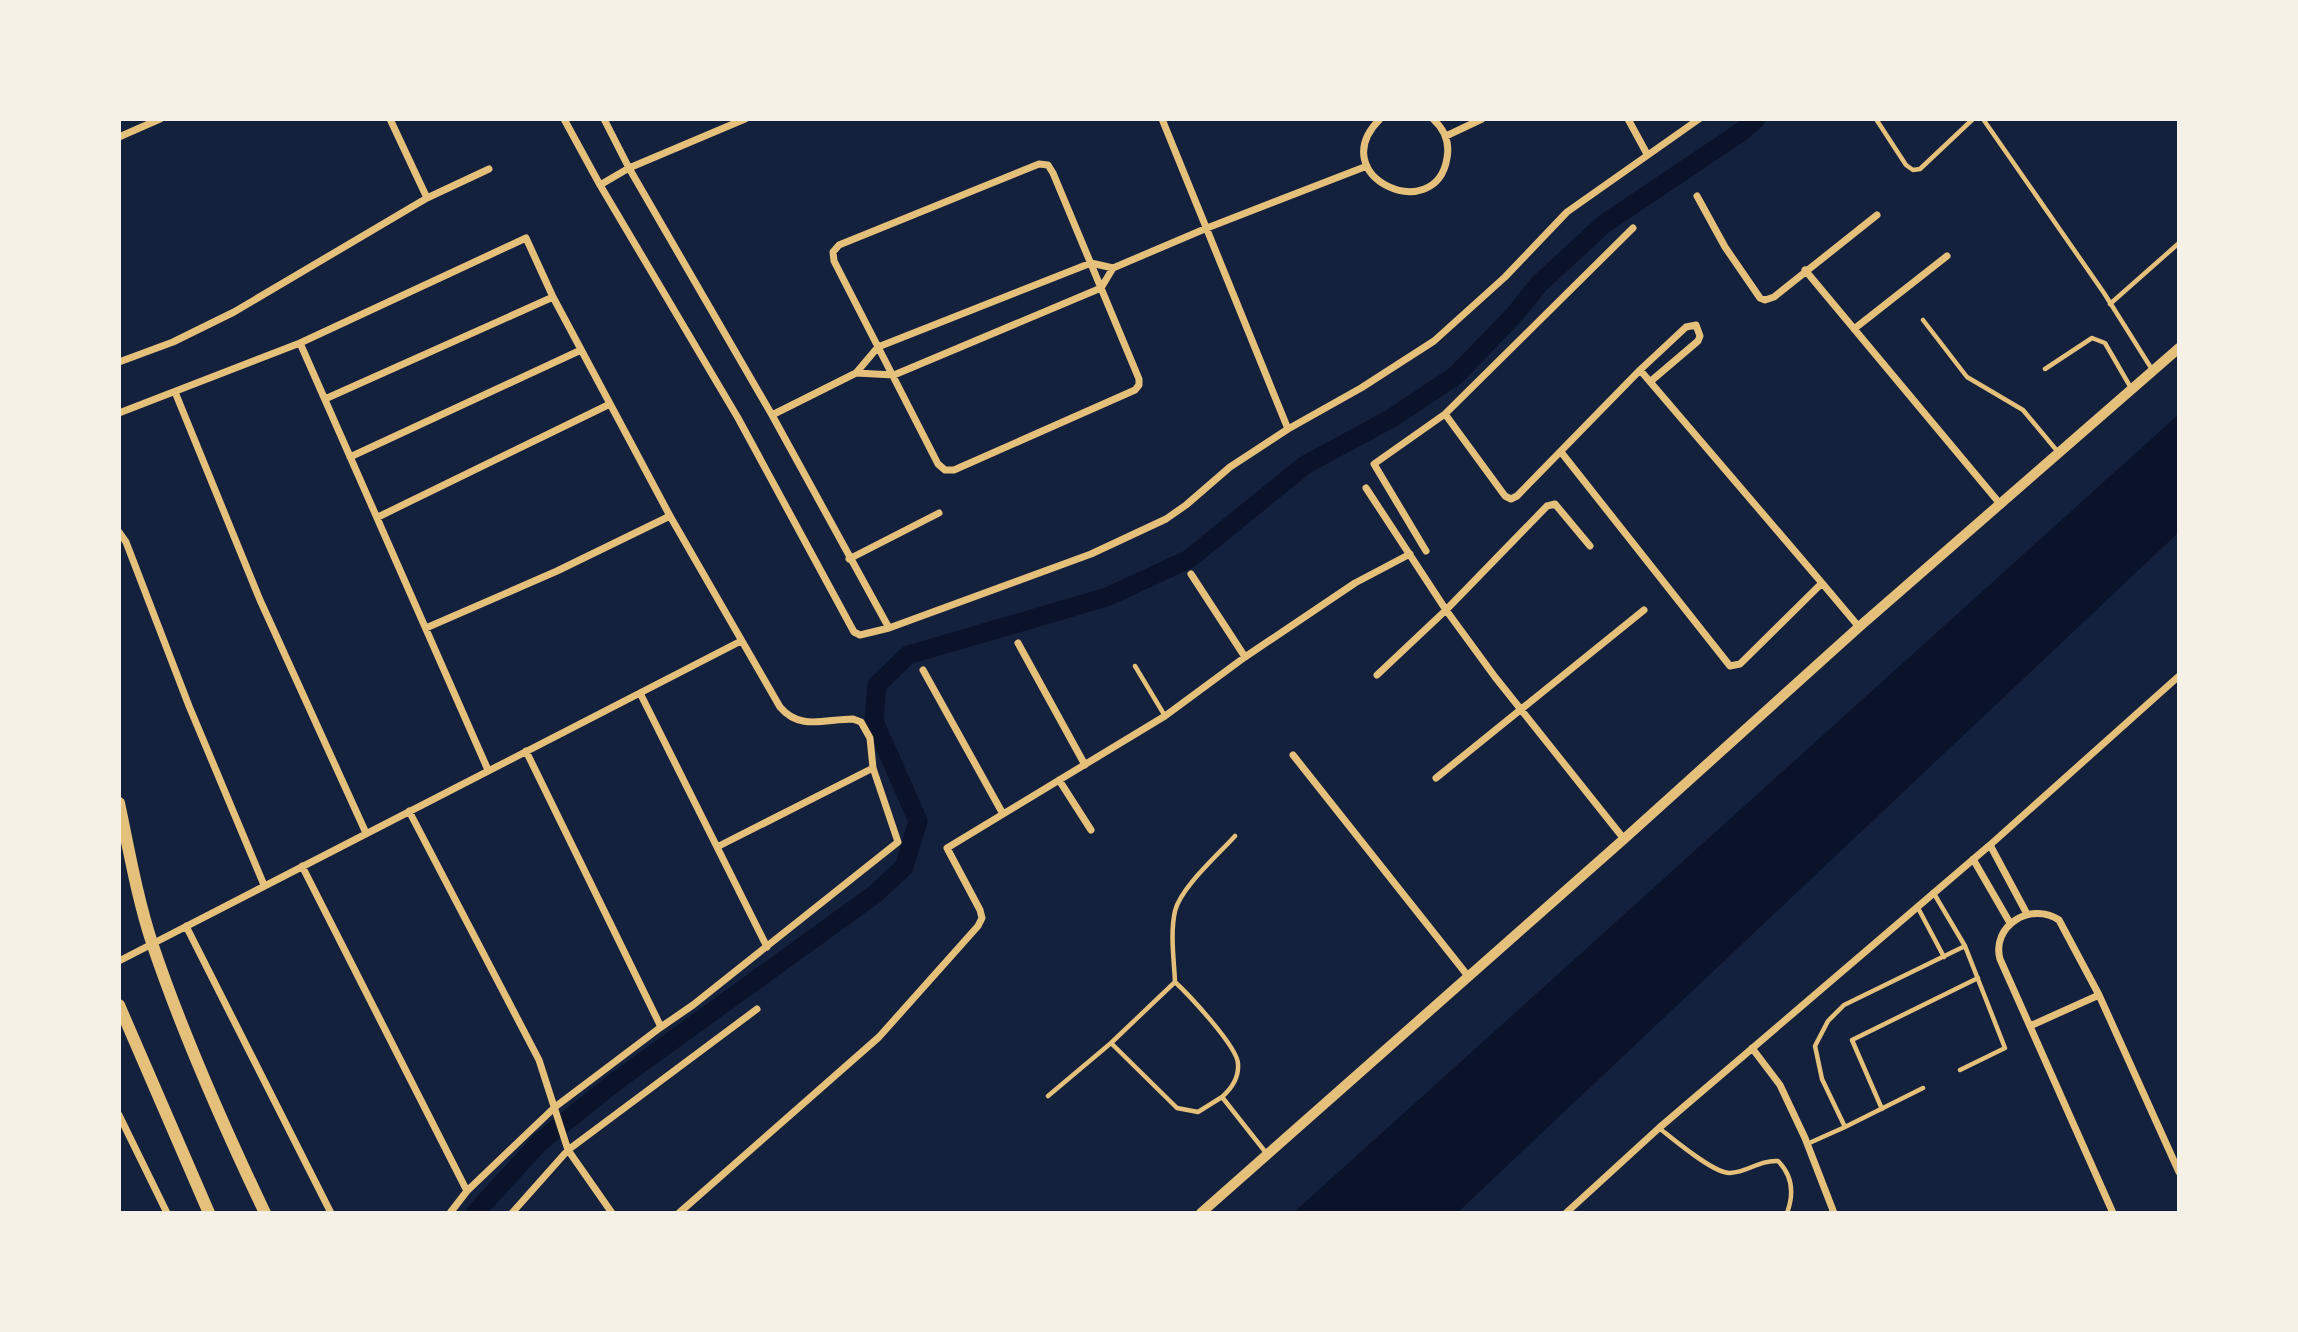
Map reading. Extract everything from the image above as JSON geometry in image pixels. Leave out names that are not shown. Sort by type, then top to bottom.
[{"type":"main road","points":[[119,803],[152,943],[187,1037],[234,1149],[265,1213]]},
{"type":"main road","points":[[119,1005],[209,1213]]},
{"type":"street","points":[[119,137],[160,119]]},
{"type":"street","points":[[390,119],[427,198]]},
{"type":"street","points":[[564,119],[738,418],[854,632],[860,635],[889,628],[1091,554],[1166,519],[1230,467],[1434,341],[1504,277],[1567,212],[1699,119]]},
{"type":"street","points":[[604,119],[629,168],[772,415],[889,628]]},
{"type":"street","points":[[600,185],[629,168],[745,119]]},
{"type":"street","points":[[1162,119],[1288,429]]},
{"type":"street","points":[[1379,119],[1366,141],[1367,166],[1374,178],[1384,186],[1409,192],[1421,190],[1433,183],[1447,162],[1446,136],[1433,119]]},
{"type":"street","points":[[1446,136],[1482,119]]},
{"type":"street","points":[[1628,119],[1647,154]]},
{"type":"street","points":[[1039,164],[1048,165],[1053,173],[1091,263],[1139,379],[1139,385],[1135,390],[954,470],[945,470],[938,464],[834,261],[833,252],[839,245],[1039,164]]},
{"type":"street","points":[[772,415],[856,373],[878,347],[1091,263],[1113,268],[1367,166]]},
{"type":"street","points":[[119,362],[173,342],[234,312],[427,198],[489,169]]},
{"type":"street","points":[[1697,195],[1725,247],[1760,298],[1768,300],[1877,215]]},
{"type":"street","points":[[1426,551],[1374,464],[1445,414],[1633,228]]},
{"type":"street","points":[[119,413],[300,343],[526,237],[553,297],[670,516],[779,707],[788,717],[797,721],[853,719],[861,722],[870,738],[873,768],[898,842],[556,1110],[467,1191],[450,1213]]},
{"type":"street","points":[[1854,329],[1947,256]]},
{"type":"street","points":[[856,373],[894,375],[1101,288],[1113,268]]},
{"type":"street","points":[[1804,270],[2000,505]]},
{"type":"street","points":[[325,399],[553,297]]},
{"type":"street","points":[[1445,414],[1505,496],[1511,499],[1517,496],[1640,370],[1686,327],[1696,325],[1700,336],[1698,341],[1651,381]]},
{"type":"street","points":[[300,343],[488,770]]},
{"type":"street","points":[[1201,1213],[1860,627],[2179,348]]},
{"type":"street","points":[[350,457],[581,350]]},
{"type":"street","points":[[1640,370],[1860,627]]},
{"type":"street","points":[[175,392],[260,600],[366,833]]},
{"type":"street","points":[[378,517],[610,404]]},
{"type":"street","points":[[1561,452],[1730,666],[1740,664],[1822,583]]},
{"type":"street","points":[[1366,488],[1446,610],[1520,711],[1624,839]]},
{"type":"street","points":[[1377,675],[1550,505],[1555,504],[1590,546]]},
{"type":"street","points":[[849,559],[939,513]]},
{"type":"street","points":[[426,628],[557,571],[670,516]]},
{"type":"street","points":[[119,533],[126,542],[189,706],[264,885]]},
{"type":"street","points":[[679,1213],[879,1037],[978,926],[982,918],[979,910],[947,848],[1165,716],[1245,657],[1355,583],[1410,554]]},
{"type":"street","points":[[1191,574],[1245,657]]},
{"type":"street","points":[[1436,778],[1644,610]]},
{"type":"street","points":[[119,961],[741,641]]},
{"type":"street","points":[[1018,643],[1085,765]]},
{"type":"street","points":[[923,670],[1003,814]]},
{"type":"street","points":[[1566,1213],[1659,1128],[1990,845],[2179,676]]},
{"type":"street","points":[[640,693],[767,947]]},
{"type":"street","points":[[526,751],[661,1027]]},
{"type":"street","points":[[1293,755],[1468,976]]},
{"type":"street","points":[[717,847],[873,768]]},
{"type":"street","points":[[1059,780],[1091,830]]},
{"type":"street","points":[[409,811],[539,1060],[568,1150],[612,1213]]},
{"type":"street","points":[[1990,845],[2027,914]]},
{"type":"street","points":[[1973,859],[2010,923]]},
{"type":"street","points":[[302,866],[467,1191]]},
{"type":"street","points":[[2113,1213],[1998,953],[1999,938],[2010,923],[2027,914],[2049,915],[2059,920],[2099,995],[2179,1172]]},
{"type":"street","points":[[186,926],[331,1213]]},
{"type":"street","points":[[2030,1026],[2099,995]]},
{"type":"street","points":[[512,1213],[568,1150],[757,1010]]},
{"type":"street","points":[[1752,1048],[1780,1085],[1834,1213]]},
{"type":"street","points":[[119,1115],[167,1213]]},
{"type":"lane","points":[[1876,119],[1906,166],[1913,170],[1920,169],[1973,119]]},
{"type":"lane","points":[[1983,119],[2154,372]]},
{"type":"lane","points":[[2110,304],[2179,243]]},
{"type":"lane","points":[[1923,320],[1967,377],[2023,410],[2058,452]]},
{"type":"lane","points":[[2045,369],[2092,338],[2105,343],[2133,390]]},
{"type":"lane","points":[[1135,666],[1165,716]]},
{"type":"lane","points":[[1111,1043],[1177,1108],[1198,1112],[1222,1097],[1234,1083],[1239,1062],[1234,1051],[1189,995],[1175,982],[1173,923],[1181,896],[1235,835]]},
{"type":"lane","points":[[1933,892],[1965,946],[2005,1048],[1960,1070]]},
{"type":"lane","points":[[1917,906],[1944,957]]},
{"type":"lane","points":[[1845,1127],[1822,1079],[1815,1046],[1828,1021],[1844,1005],[1965,946]]},
{"type":"lane","points":[[1882,1109],[1852,1040],[1978,978]]},
{"type":"lane","points":[[1048,1096],[1111,1043],[1175,982]]},
{"type":"lane","points":[[1807,1144],[1923,1088]]},
{"type":"lane","points":[[1222,1097],[1268,1154]]},
{"type":"lane","points":[[1659,1128],[1727,1174],[1748,1169],[1764,1160],[1778,1161],[1787,1170],[1790,1181],[1791,1200],[1787,1213]]},
{"type":"water","points":[[2179,414],[2179,532],[1457,1213],[1293,1213]]},
{"type":"waterway","points":[[475,1213],[540,1142],[615,1082],[875,894],[904,867],[918,821],[874,721],[877,685],[908,655],[1107,597],[1189,559],[1305,465],[1392,418],[1455,376],[1515,314],[1539,284],[1604,224],[1741,132],[1756,119]]}]
